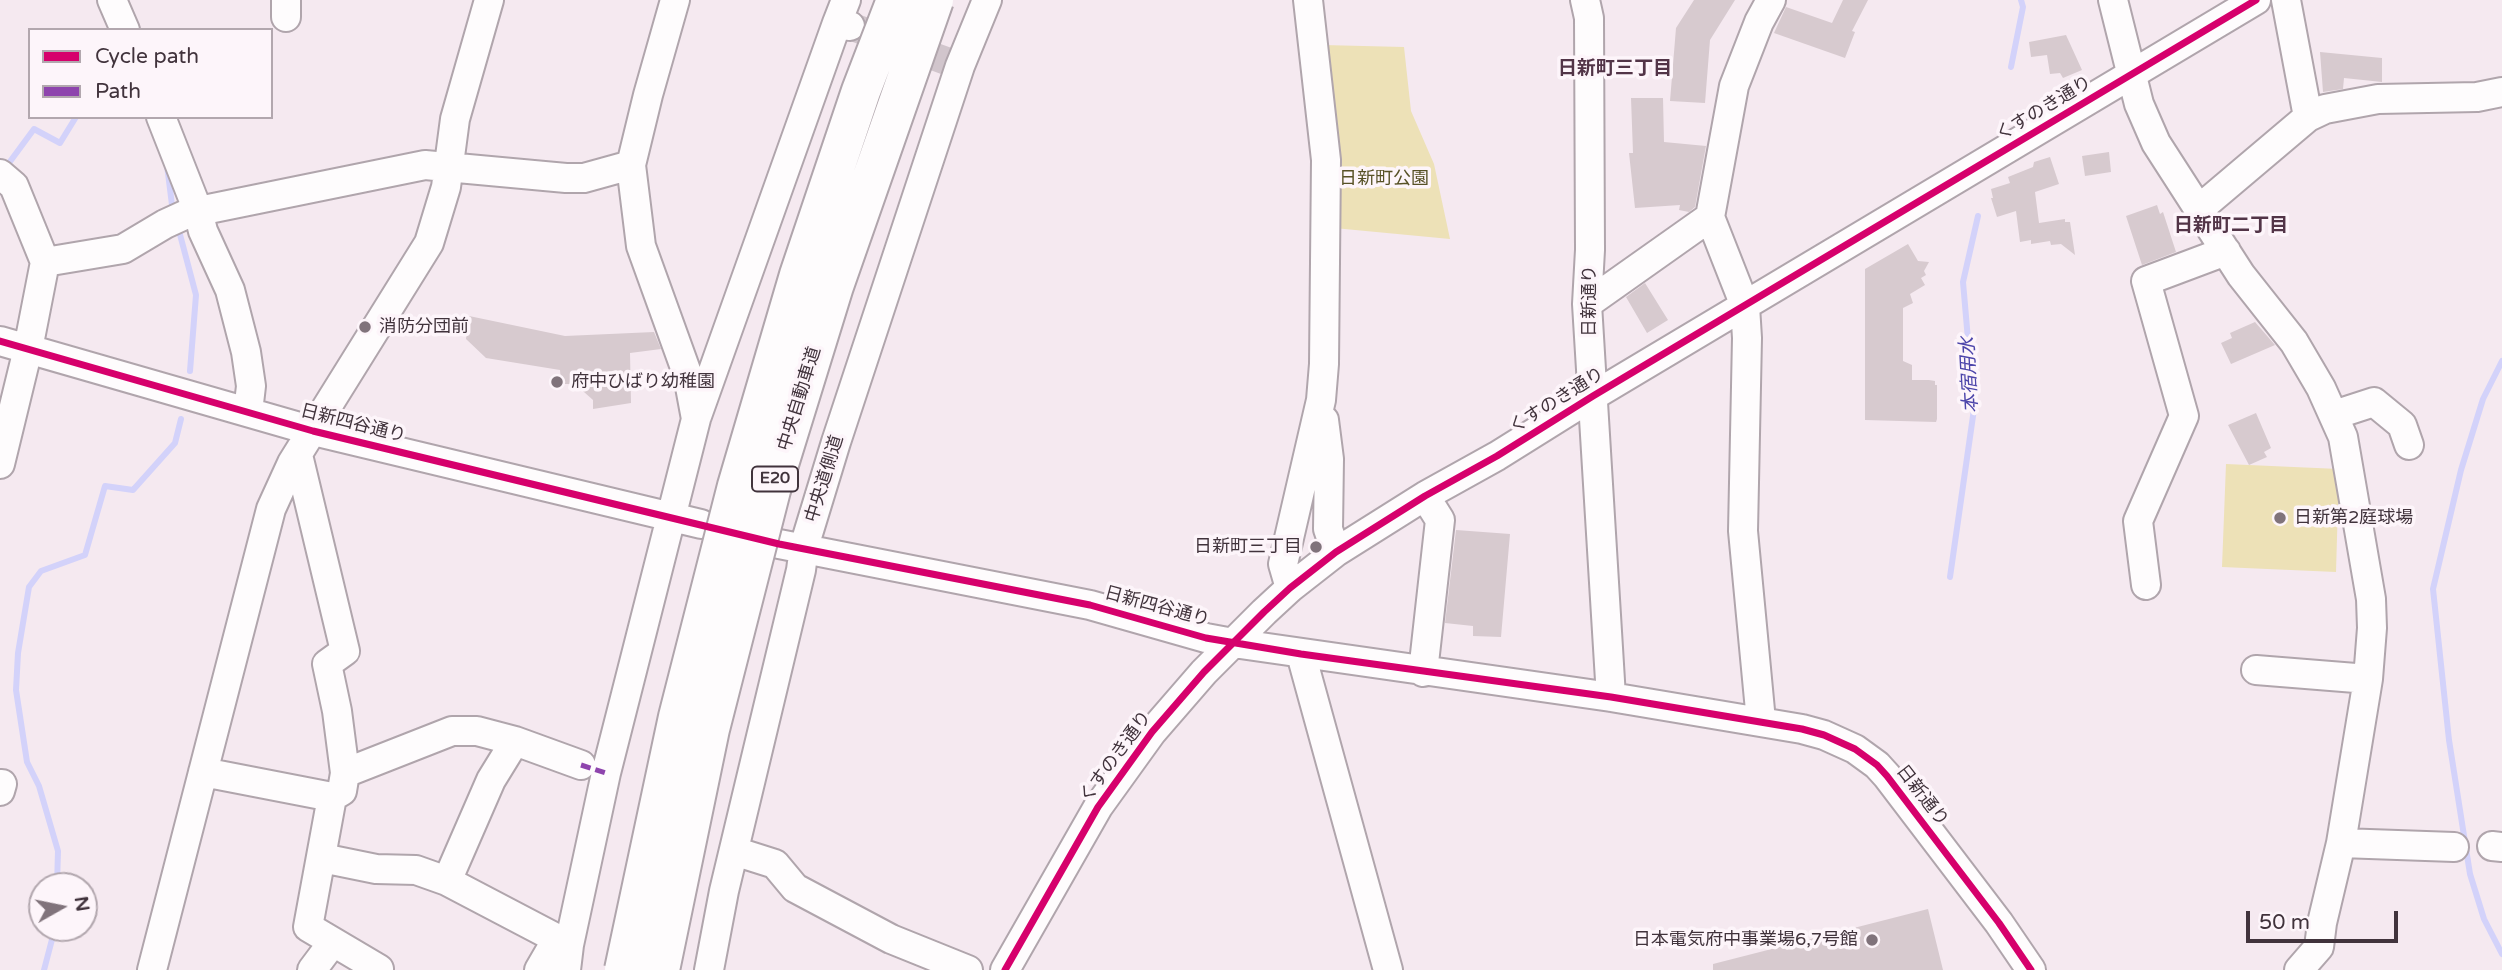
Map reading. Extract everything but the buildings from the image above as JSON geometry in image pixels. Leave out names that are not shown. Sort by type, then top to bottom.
[{"type":"highway","name":"中央自動車道","points":[[624,970],[678,717],[737,486],[799,275],[896,0]]},
{"type":"highway","name":"中央自動車道","points":[[660,970],[710,729],[771,491],[834,286],[934,0]]},
{"type":"street","points":[[112,0],[124,28]]},
{"type":"street","points":[[152,970],[271,509],[305,443],[429,243],[440,214],[450,166],[455,118],[489,0]]},
{"type":"street","points":[[676,0],[631,165],[641,246],[688,376],[696,419]]},
{"type":"street","name":"中央道側道","points":[[709,970],[734,851],[801,570],[792,545],[836,442],[955,79],[986,0]]},
{"type":"street","points":[[1290,588],[1283,564],[1321,400],[1324,364],[1326,160],[1308,0]]},
{"type":"street","name":"日新通り","points":[[1586,0],[1589,18],[1590,237],[1587,304],[1611,697],[1762,721],[1824,735],[1855,749],[1877,765],[1902,795],[1999,923],[2031,970]]},
{"type":"street","points":[[1762,721],[1743,531],[1747,338],[1745,306],[1710,217],[1734,86],[1759,22],[1771,0]]},
{"type":"street","points":[[2113,0],[2139,104],[2156,143],[2241,275],[2294,342],[2321,388],[2343,437],[2371,599],[2368,679],[2341,843],[2319,947],[2299,970]]},
{"type":"street","name":"くすのき通り","points":[[1005,970],[1073,847],[1124,769],[1179,699],[1290,588],[1336,552],[1425,496],[1497,456],[1592,396],[2256,0]]},
{"type":"street","points":[[2286,0],[2308,117]]},
{"type":"street","points":[[539,970],[564,952],[648,600],[696,419],[844,16]]},
{"type":"street","points":[[2198,210],[2308,117],[2339,105],[2378,99],[2477,97],[2502,92]]},
{"type":"street","points":[[161,119],[184,216],[203,231],[230,290],[246,352],[251,386],[248,412]]},
{"type":"street","points":[[45,262],[123,249],[184,216],[425,165],[584,178],[631,165]]},
{"type":"street","points":[[0,174],[14,186],[45,262],[28,349],[0,464]]},
{"type":"street","points":[[1587,304],[1710,217]]},
{"type":"street","points":[[2146,584],[2138,521],[2184,416],[2146,281],[2226,251]]},
{"type":"street","name":"日新四谷通り","points":[[0,341],[248,412],[305,443],[701,524]]},
{"type":"street","points":[[1321,400],[1329,459],[1328,529],[1336,552]]},
{"type":"street","points":[[2334,415],[2374,402],[2402,425],[2409,445]]},
{"type":"street","points":[[203,772],[332,797],[341,792],[345,773],[337,711],[327,664],[345,651],[305,443]]},
{"type":"street","points":[[1423,672],[1440,520],[1425,496]]},
{"type":"street","name":"日新四谷通り","points":[[792,545],[1090,606],[1206,638],[1423,672],[1611,697]]},
{"type":"street","points":[[1301,654],[1388,970]]},
{"type":"street","points":[[2256,670],[2368,679]]},
{"type":"street","points":[[345,773],[453,731],[477,731],[515,741],[581,765]]},
{"type":"street","points":[[447,881],[491,780],[515,741]]},
{"type":"street","points":[[332,797],[308,927],[379,969]]},
{"type":"street","points":[[2341,843],[2454,847]]},
{"type":"street","points":[[734,851],[775,864],[795,888],[891,939],[968,970]]},
{"type":"street","points":[[322,858],[376,869],[416,870],[447,881],[564,952]]},
{"type":"street","points":[[312,970],[333,942]]},
{"type":"green space","name":"日新町公園","points":[[1323,45],[1404,47],[1411,111],[1434,164],[1450,239],[1334,228]]},
{"type":"green space","name":"日新第2庭球場","points":[[2226,464],[2339,469],[2336,572],[2222,567]]},
{"type":"waterway","name":"本宿用水","points":[[2011,67],[2023,7],[2021,0]]},
{"type":"waterway","points":[[6,167],[34,129],[60,143],[75,119]]},
{"type":"waterway","points":[[167,165],[173,213]]},
{"type":"waterway","name":"本宿用水","points":[[1950,577],[1974,409],[1963,282],[1978,216]]},
{"type":"waterway","points":[[178,227],[196,295],[190,371]]},
{"type":"waterway","points":[[2502,361],[2483,399],[2461,470],[2433,589],[2449,740],[2470,874],[2484,919],[2502,954]]},
{"type":"waterway","points":[[57,872],[58,851],[39,786],[27,762],[16,690],[18,653],[29,587],[41,571],[85,555],[105,486],[133,490],[175,443],[181,419]]},
{"type":"waterway","points":[[44,970],[51,942]]},
{"type":"tunnel","points":[[850,26],[960,66]]},
{"type":"marked path","points":[[581,765],[606,773]]},
{"type":"cycle path","points":[[1005,970],[1098,807],[1152,732],[1204,672],[1264,612],[1336,552],[1425,496],[1497,456],[2256,0]]},
{"type":"cycle path","points":[[0,341],[313,431],[779,544],[1090,605],[1206,638],[1301,654],[1611,697],[1824,735],[1855,749],[1887,776],[1999,923],[2031,970]]},
{"type":"place","name":"消防分団前","points":[[365,327]]},
{"type":"place","name":"府中ひばり幼稚園","points":[[557,382]]},
{"type":"place","name":"日新第2庭球場","points":[[2280,518]]},
{"type":"place","name":"日新町三丁目","points":[[1316,547]]},
{"type":"place","name":"日本電気府中事業場6,7号館","points":[[1872,940]]},
{"type":"district","name":"日新町三丁目","points":[[1615,69]]},
{"type":"district","name":"日新町二丁目","points":[[2231,226]]}]
